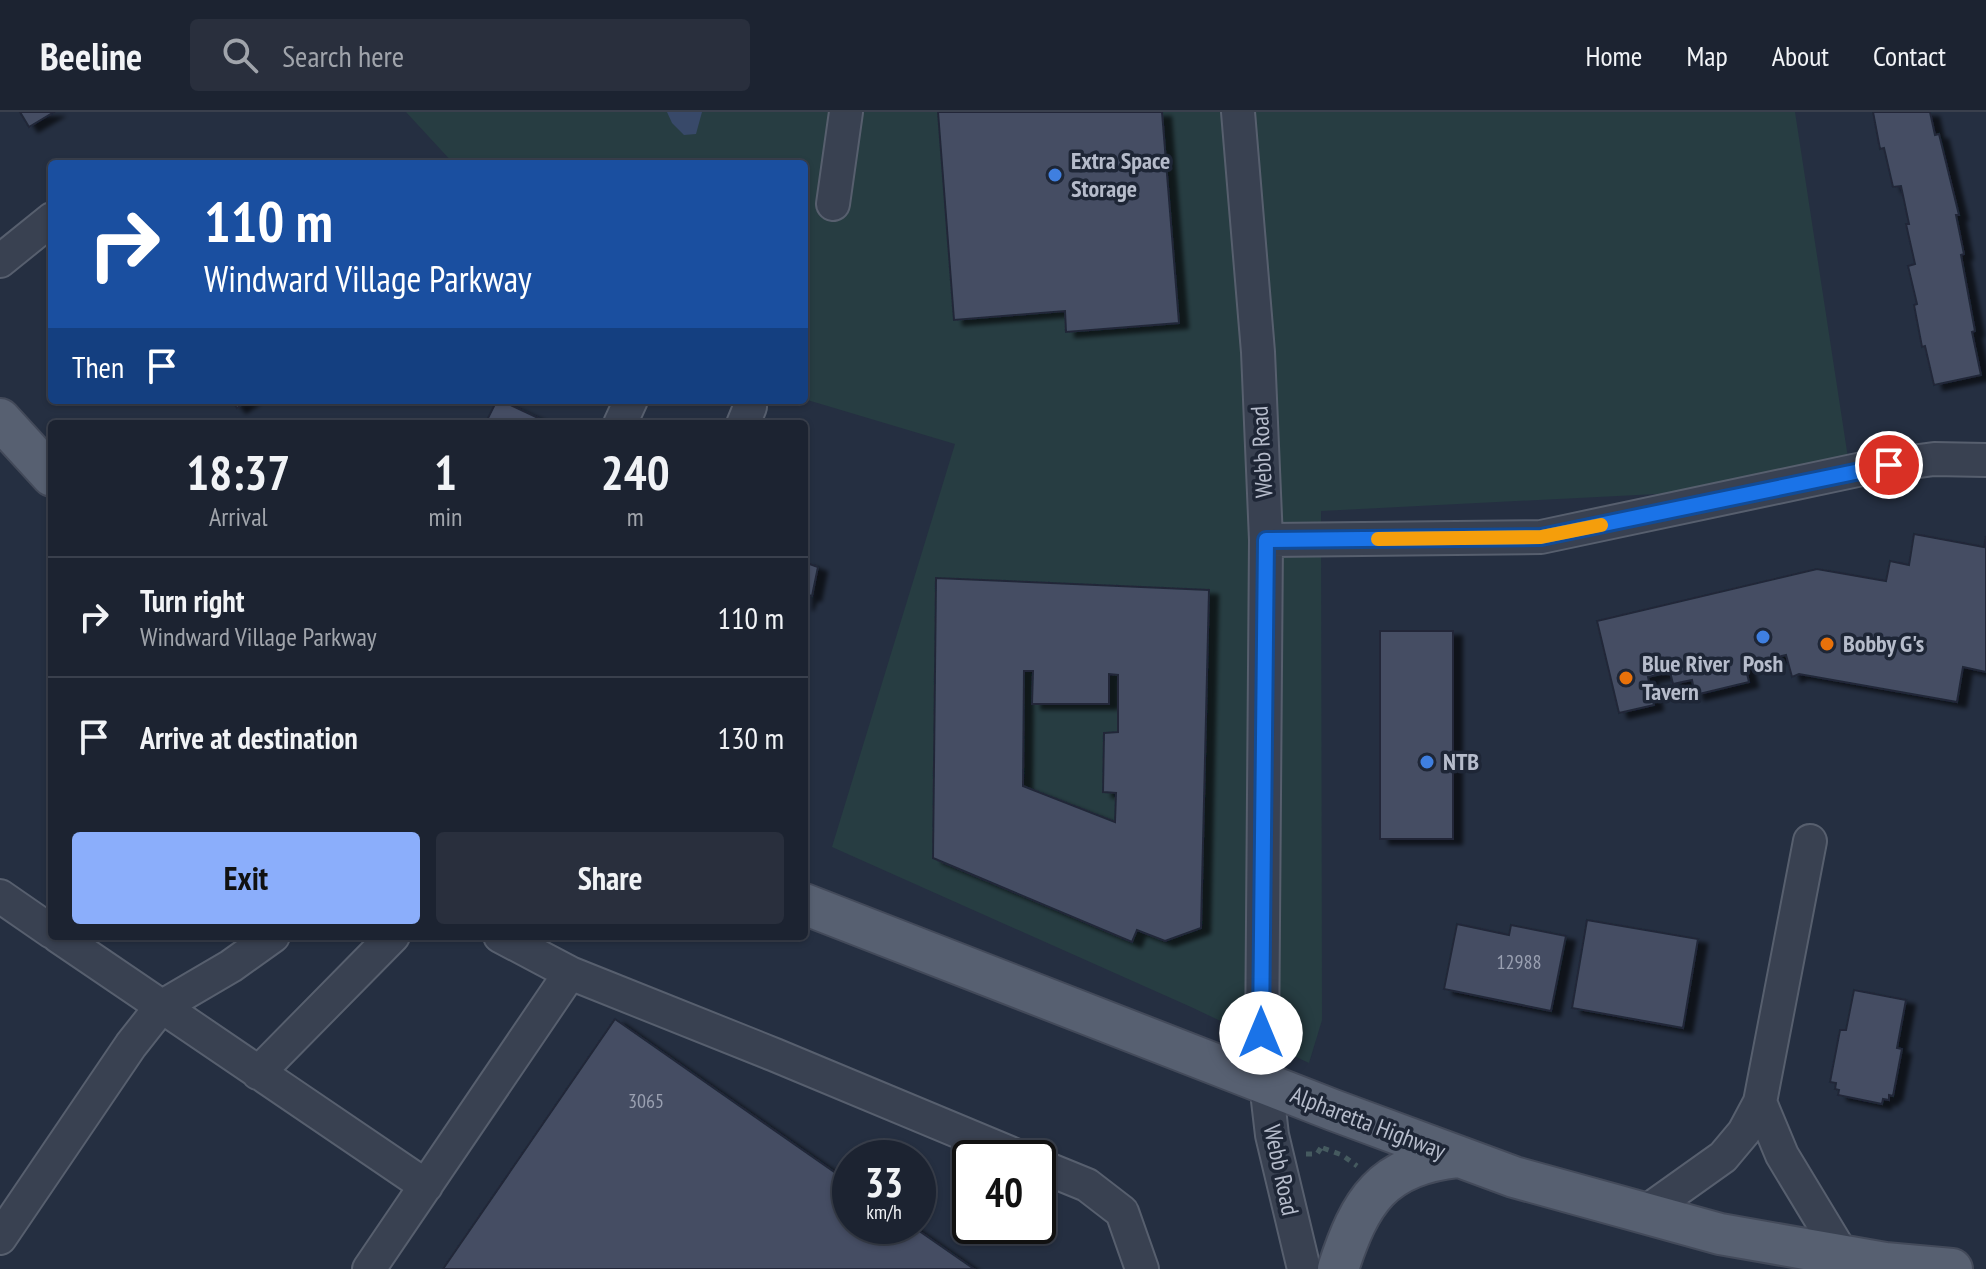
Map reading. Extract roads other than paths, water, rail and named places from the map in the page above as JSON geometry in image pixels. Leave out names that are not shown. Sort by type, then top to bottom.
[{"type":"main road","points":[[0,419],[48,472]]},
{"type":"main road","name":"Alpharetta Highway","points":[[808,906],[1457,1157],[1577,1196],[1720,1234],[1930,1268]]},
{"type":"main road","points":[[1338,1269],[1356,1221],[1371,1197],[1387,1180],[1436,1159],[1457,1157]]},
{"type":"street","points":[[833,204],[846,112]]},
{"type":"street","name":"Webb Road","points":[[1238,112],[1258,352],[1266,540],[1261,1016],[1264,1083],[1280,1175],[1304,1269]]},
{"type":"street","points":[[0,261],[48,222]]},
{"type":"street","points":[[1266,540],[1541,537],[1867,468],[1934,459],[1986,460]]},
{"type":"street","points":[[1643,1214],[1723,1157],[1744,1132],[1760,1102],[1810,841]]},
{"type":"street","points":[[0,896],[48,929]]},
{"type":"street","points":[[64,940],[426,1186]]},
{"type":"street","points":[[0,1238],[131,1045],[161,1007],[231,966],[267,940]]},
{"type":"street","points":[[258,1073],[389,940]]},
{"type":"street","points":[[508,940],[570,973],[979,1140]]},
{"type":"street","points":[[369,1269],[570,973]]},
{"type":"street","points":[[1760,1102],[1782,1155],[1843,1256]]},
{"type":"street","points":[[1056,1172],[1087,1185],[1122,1212],[1142,1269]]},
{"type":"water","points":[[667,112],[702,112],[696,134],[684,135],[672,123]]},
{"type":"place","name":"Extra Space Storage","points":[[1055,175]]},
{"type":"place","name":"Posh","points":[[1763,637]]},
{"type":"place","name":"Bobby G's","points":[[1827,644]]},
{"type":"place","name":"Blue River Tavern","points":[[1626,678]]},
{"type":"place","name":"NTB","points":[[1427,762]]}]
